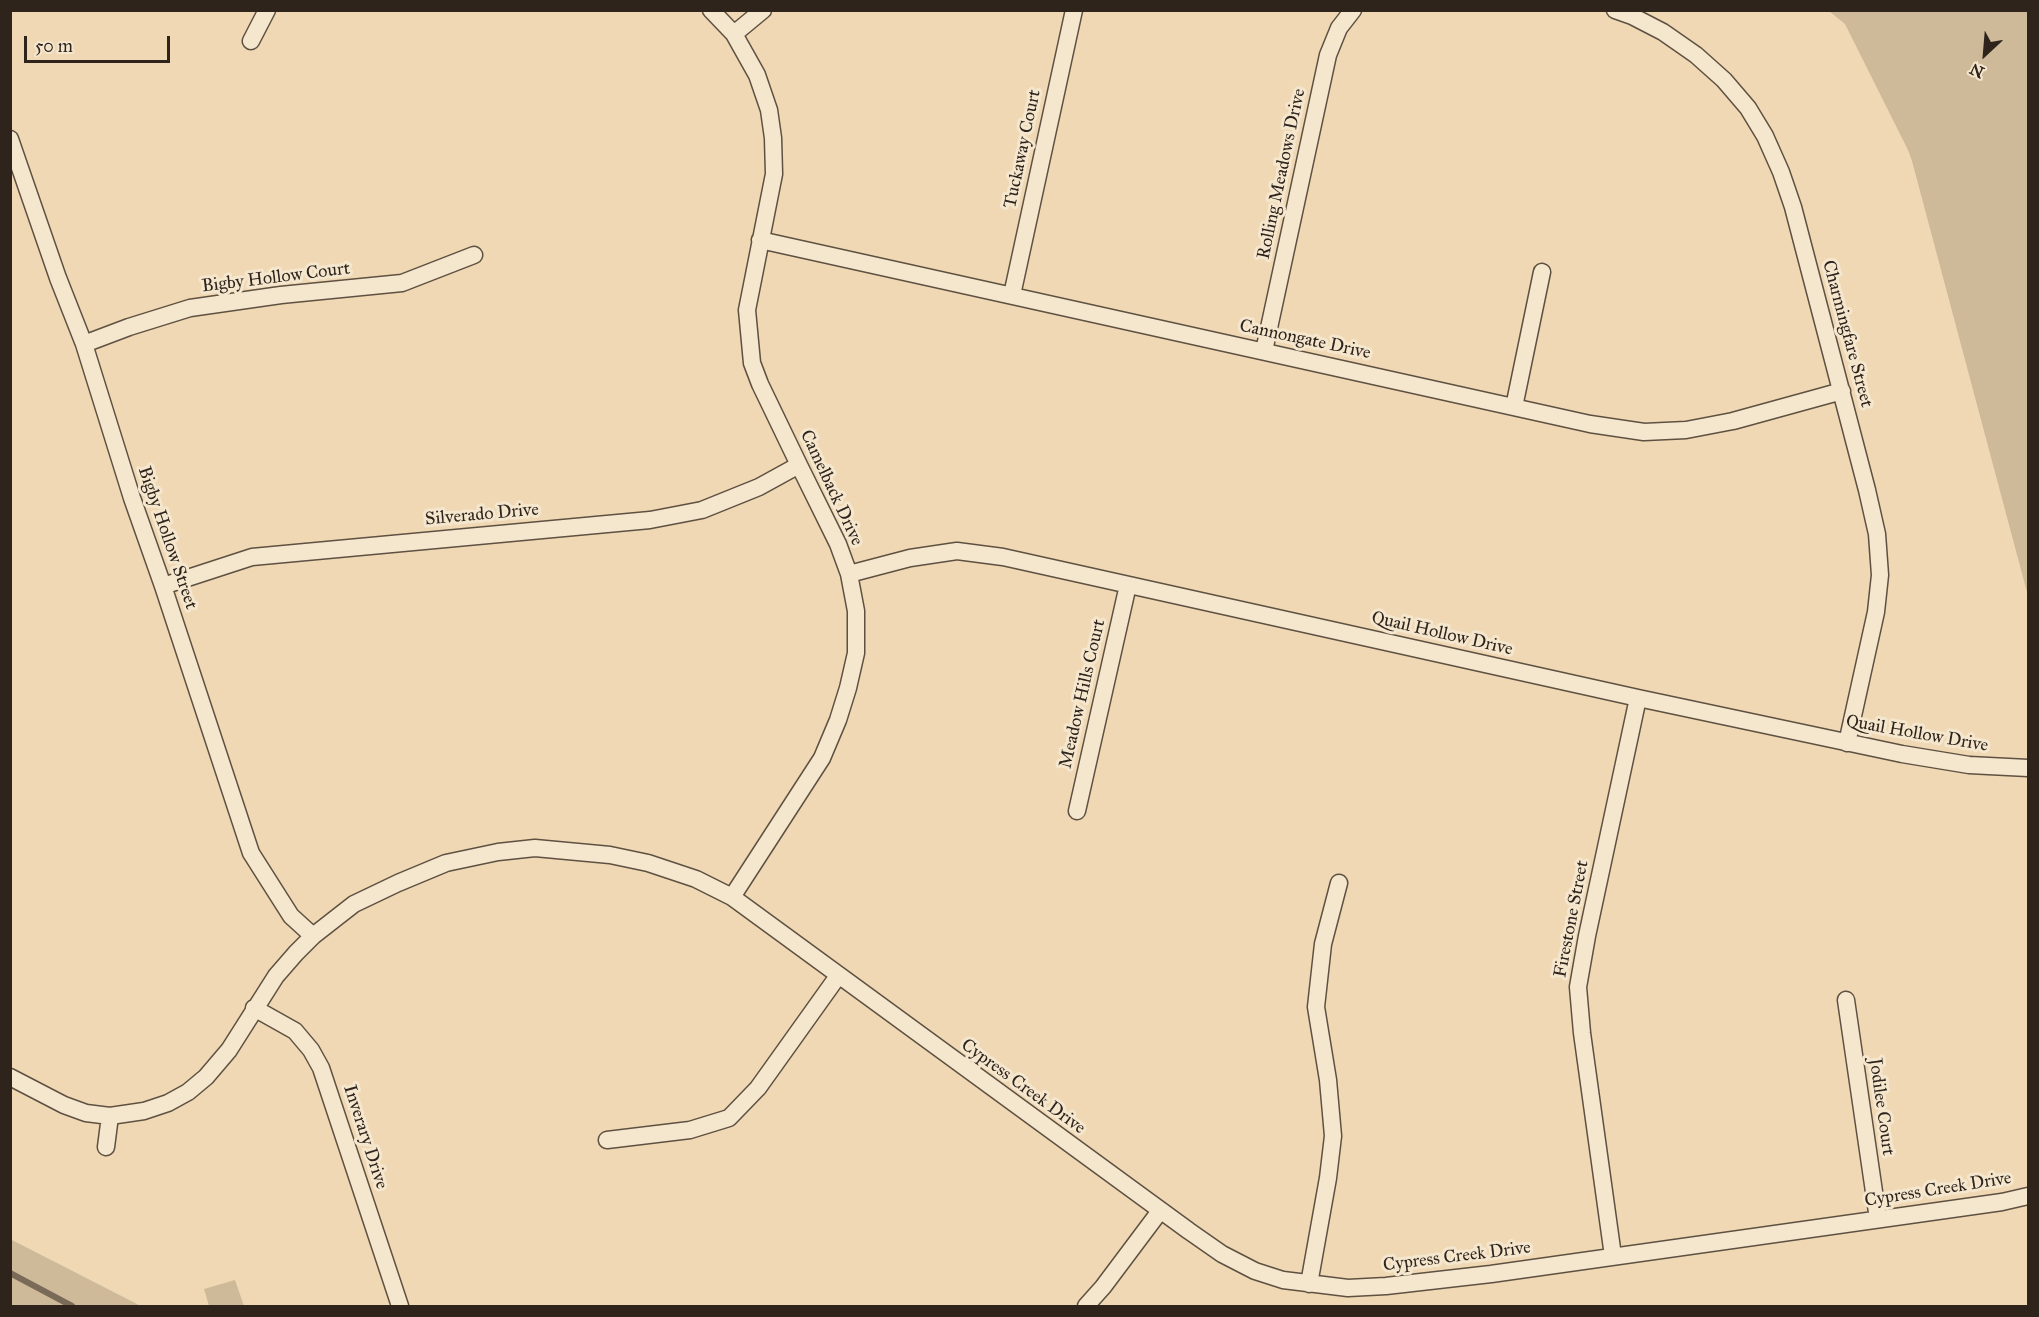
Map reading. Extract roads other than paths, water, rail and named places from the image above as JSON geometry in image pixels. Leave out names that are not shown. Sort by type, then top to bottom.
[{"type":"street","points":[[251,40],[267,10]]},
{"type":"street","name":"Camelback Drive","points":[[711,10],[734,34],[757,75],[769,110],[773,138],[774,174],[747,310],[752,363],[798,465],[838,544],[849,574],[856,611],[856,653],[848,688],[822,758],[732,897]]},
{"type":"street","points":[[734,34],[763,10]]},
{"type":"street","name":"Tuckaway Court","points":[[1012,295],[1074,10]]},
{"type":"street","name":"Rolling Meadows Drive","points":[[1264,351],[1328,55],[1339,28],[1353,10]]},
{"type":"street","name":"Charmingfare Street","points":[[1615,10],[1663,32],[1724,80],[1748,108],[1765,136],[1793,207],[1877,534],[1880,575],[1876,612],[1846,743]]},
{"type":"street","name":"Bigby Hollow Street","points":[[10,139],[58,278],[84,344],[132,498],[164,586],[251,853],[291,916],[313,936]]},
{"type":"street","name":"Cannongate Drive","points":[[760,240],[1590,424],[1644,432],[1686,430],[1733,421],[1842,391]]},
{"type":"street","name":"Bigby Hollow Court","points":[[84,344],[190,308],[281,295],[402,283],[474,255]]},
{"type":"street","points":[[1514,407],[1542,272]]},
{"type":"street","name":"Silverado Drive","points":[[164,586],[252,557],[650,519],[702,510],[759,486],[798,465]]},
{"type":"street","name":"Quail Hollow Drive","points":[[849,574],[910,558],[957,551],[1003,557],[1846,743],[1969,765],[2028,768]]},
{"type":"street","name":"Meadow Hills Court","points":[[1077,811],[1128,585]]},
{"type":"street","name":"Firestone Street","points":[[1613,1256],[1583,1045],[1578,987],[1638,698]]},
{"type":"street","name":"Cypress Creek Drive","points":[[10,1077],[64,1105],[86,1113],[110,1116],[144,1111],[168,1103],[188,1092],[206,1077],[229,1050],[276,976],[313,936],[354,904],[446,863],[498,852],[535,848],[610,855],[648,863],[696,879],[732,897],[1160,1211],[1222,1254],[1255,1271],[1283,1280],[1348,1288],[1386,1286],[1491,1274],[2002,1202],[2028,1196]]},
{"type":"street","points":[[1309,1284],[1333,1136],[1328,1080],[1316,1007],[1323,944],[1339,883]]},
{"type":"street","points":[[607,1140],[690,1130],[729,1118],[758,1088],[838,976]]},
{"type":"street","name":"Jodilee Court","points":[[1846,1000],[1878,1219]]},
{"type":"street","name":"Inverary Drive","points":[[254,1008],[295,1032],[311,1050],[321,1068],[400,1306]]},
{"type":"street","points":[[106,1147],[110,1116]]},
{"type":"street","points":[[1086,1306],[1160,1211]]},
{"type":"waterway","points":[[10,1273],[72,1306]]}]
